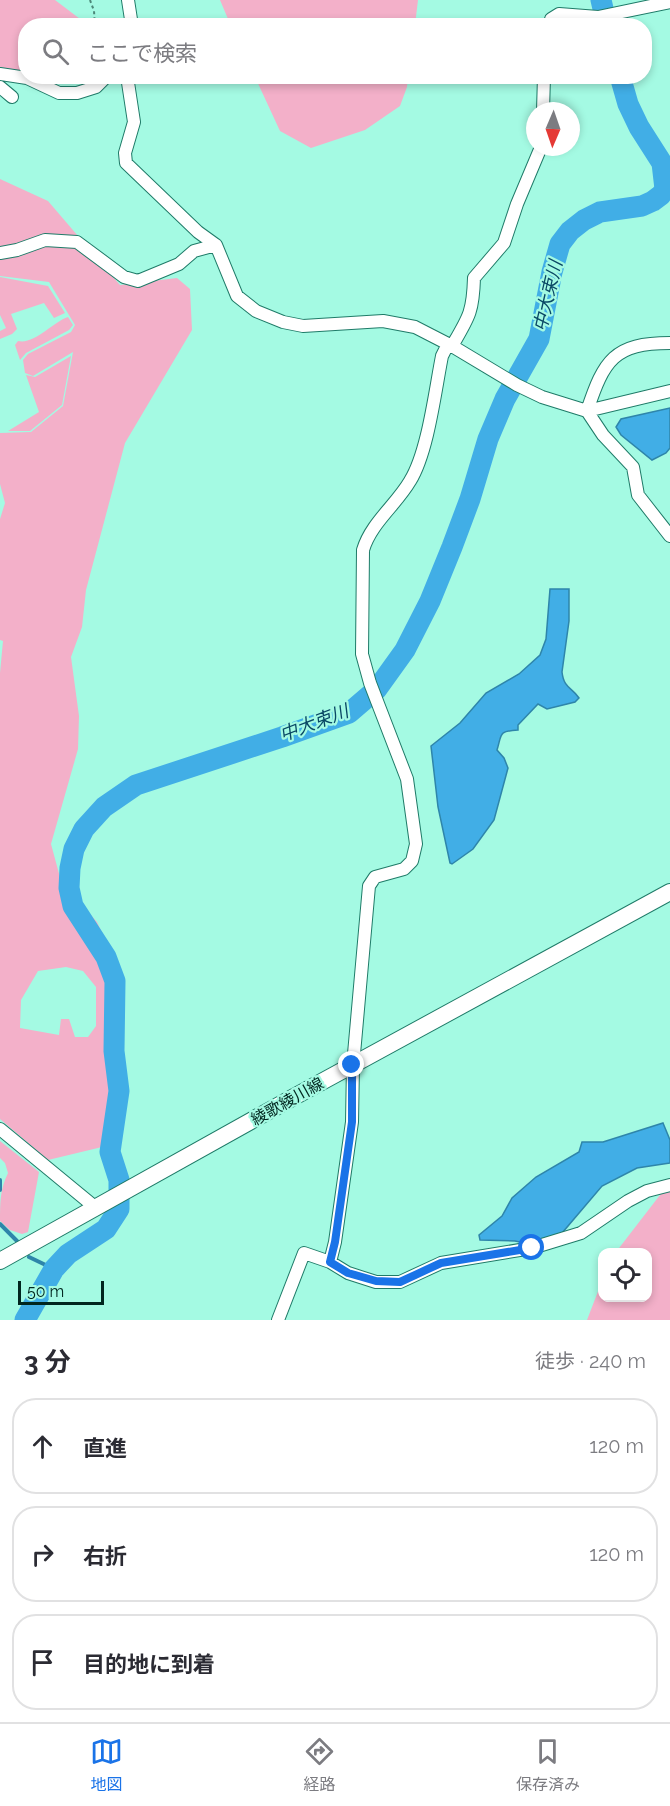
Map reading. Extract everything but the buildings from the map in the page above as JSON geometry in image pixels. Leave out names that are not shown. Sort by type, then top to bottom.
[{"type":"main road","name":"綾歌綾川線","points":[[0,1260],[670,892]]},
{"type":"street","points":[[128,0],[131,18]]},
{"type":"street","points":[[553,18],[559,14],[604,16],[670,2]]},
{"type":"street","points":[[0,74],[18,77]]},
{"type":"street","points":[[40,84],[59,93],[77,93],[99,84]]},
{"type":"street","points":[[128,84],[134,122],[124,153],[126,164],[198,232],[216,245],[237,296],[256,311],[283,322],[303,326],[383,321],[415,327],[517,385],[542,397],[587,411],[670,391]]},
{"type":"street","points":[[543,102],[544,84]]},
{"type":"street","points":[[0,87],[12,97]]},
{"type":"street","points":[[330,1262],[335,1242],[352,1122],[352,1065],[369,886],[375,877],[404,869],[412,861],[416,844],[407,779],[370,683],[362,654],[363,550],[367,537],[411,481],[422,456],[442,356],[470,315],[474,278],[504,243],[537,156]]},
{"type":"street","points":[[0,253],[45,240],[77,242],[124,277],[138,281],[179,264],[194,250],[216,245]]},
{"type":"street","points":[[587,411],[596,384],[609,360],[631,347],[649,343],[670,343]]},
{"type":"street","points":[[587,411],[603,435],[633,467],[638,495],[670,536]]},
{"type":"street","points":[[0,1129],[96,1208]]},
{"type":"street","points":[[278,1320],[304,1253],[367,1279],[400,1282],[441,1263],[532,1248],[581,1233],[628,1201],[648,1191],[670,1185]]},
{"type":"path","points":[[90,0],[94,18]]},
{"type":"shaded area","points":[[0,0],[55,0],[79,18],[18,18],[18,71],[0,67]]},
{"type":"shaded area","points":[[220,0],[418,0],[416,18],[228,18]]},
{"type":"shaded area","points":[[258,84],[407,84],[400,106],[365,130],[311,148],[280,131]]},
{"type":"shaded area","points":[[0,179],[48,201],[120,285],[177,278],[190,289],[192,330],[125,443],[86,590],[82,627],[71,657],[79,716],[78,749],[51,844],[61,881],[97,922],[116,962],[110,1057],[113,1093],[102,1147],[48,1160],[0,1119],[0,673],[3,641],[0,640],[0,519],[5,503],[0,484],[0,433],[31,432],[63,406],[73,352],[33,376],[25,373],[23,360],[28,354],[71,332],[75,325],[49,282],[0,276]],"holes":[[[66,967],[83,971],[96,987],[96,1026],[88,1037],[75,1037],[69,1019],[61,1019],[59,1035],[20,1028],[21,1000],[38,971]]]},
{"type":"shaded area","points":[[0,277],[48,286],[65,313],[54,318],[44,303],[11,314],[17,329],[0,339],[0,331],[6,328],[0,315]]},
{"type":"shaded area","points":[[68,317],[73,325],[69,330],[26,353],[20,360],[15,345],[18,341],[30,340]]},
{"type":"shaded area","points":[[71,356],[62,405],[30,431],[8,431],[39,412],[26,375],[35,377]]},
{"type":"shaded area","points":[[0,1141],[39,1172],[28,1232],[22,1234],[10,1230],[0,1221],[2,1190],[8,1173],[5,1163],[0,1158]]},
{"type":"shaded area","points":[[670,1182],[670,1320],[587,1320],[598,1291],[598,1302],[652,1302],[652,1248],[619,1248]]},
{"type":"water","points":[[670,408],[670,448],[666,453],[652,460],[621,435],[616,427],[621,419]]},
{"type":"water","points":[[550,589],[569,589],[569,621],[562,672],[566,685],[579,698],[575,702],[547,709],[538,704],[518,725],[518,730],[502,734],[497,750],[504,758],[508,768],[494,820],[473,849],[452,864],[438,807],[431,746],[460,723],[486,693],[519,674],[540,655],[546,639]]},
{"type":"water","points":[[663,1123],[670,1140],[670,1163],[637,1168],[602,1186],[562,1233],[529,1244],[515,1241],[480,1240],[479,1235],[502,1216],[512,1198],[536,1177],[579,1152],[582,1142],[603,1142]]},
{"type":"waterway","name":"中大束川","points":[[601,0],[605,18]]},
{"type":"waterway","name":"中大束川","points":[[25,1320],[54,1269],[68,1254],[106,1229],[119,1209],[119,1180],[110,1152],[119,1091],[114,1051],[115,981],[106,957],[73,906],[69,888],[74,849],[84,829],[104,807],[136,785],[349,713],[377,689],[405,650],[430,601],[452,547],[470,499],[488,439],[505,399],[539,339],[560,244],[570,231],[584,220],[600,212],[642,206],[653,201],[665,189],[662,163],[639,127],[628,104],[622,84]]},
{"type":"waterway","points":[[0,1180],[0,1190]]},
{"type":"waterway","points":[[0,1224],[17,1241]]},
{"type":"waterway","points":[[29,1257],[54,1269]]},
{"type":"route","points":[[352,1065],[352,1122],[335,1242],[330,1262],[348,1273],[376,1281],[400,1282],[441,1263],[532,1248]]}]
